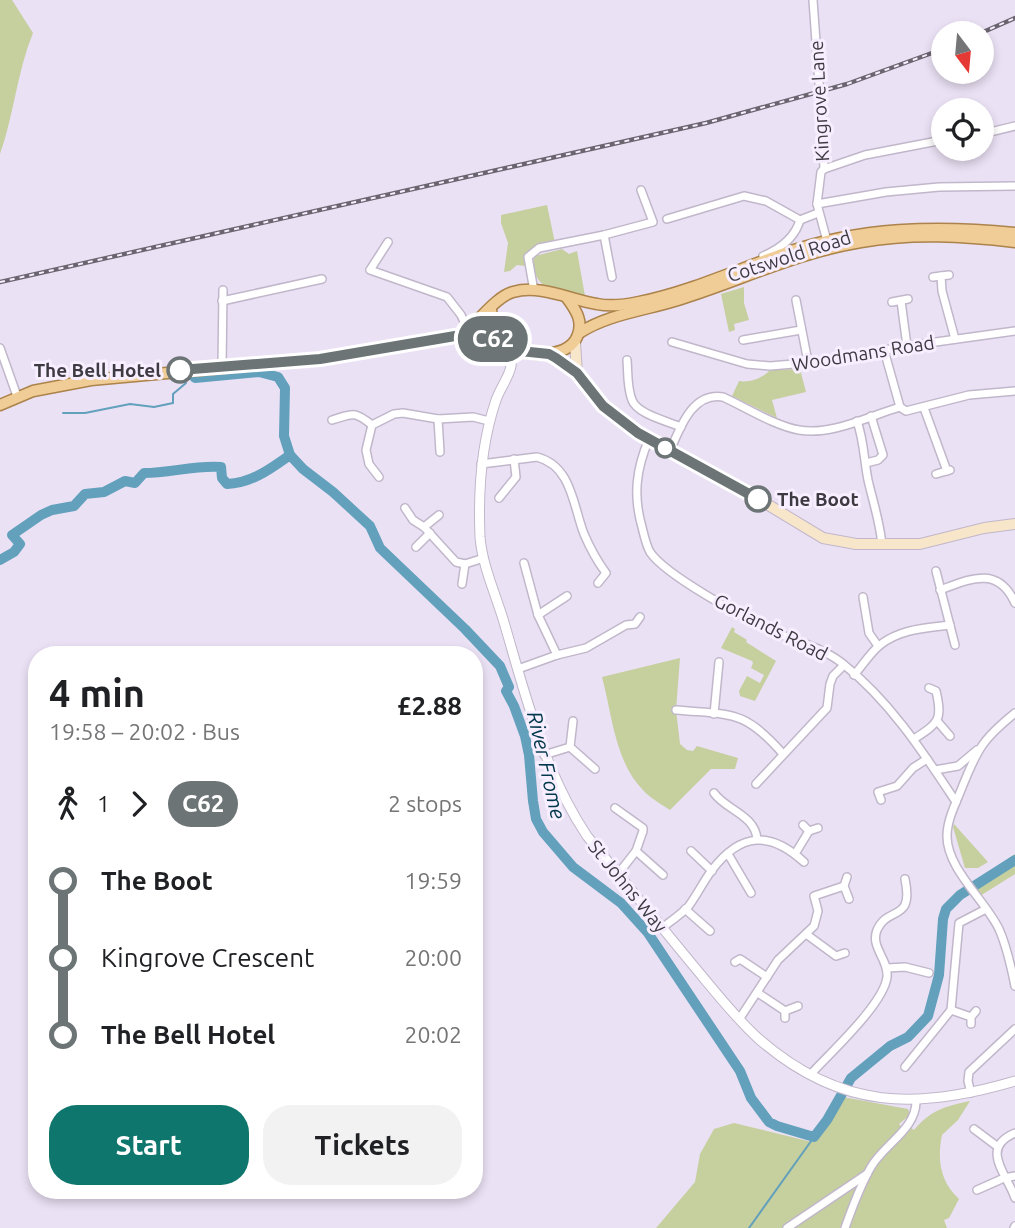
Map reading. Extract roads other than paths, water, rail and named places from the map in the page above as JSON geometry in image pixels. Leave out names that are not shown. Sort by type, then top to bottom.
[{"type":"main road","name":"Cotswold Road","points":[[567,298],[613,306],[639,302],[701,284],[785,253],[865,232],[969,228],[1015,233]]},
{"type":"main road","name":"Cotswold Road","points":[[577,337],[600,321],[659,306],[786,262],[860,242],[928,235],[1015,242]]},
{"type":"main road","points":[[467,334],[501,298],[510,293],[520,290],[534,291],[567,298],[579,316],[577,373]]},
{"type":"main road","points":[[491,309],[493,330],[503,344]]},
{"type":"main road","points":[[0,405],[33,391],[91,380],[320,359],[467,334],[534,353],[549,354],[566,348],[577,337]]},
{"type":"main road","points":[[549,354],[577,373],[603,406],[649,439],[823,538],[883,545],[920,544],[1015,524]]},
{"type":"street","name":"Kingrove Lane","points":[[813,0],[824,169],[819,179],[817,204],[827,241]]},
{"type":"street","points":[[994,131],[1015,126]]},
{"type":"street","points":[[824,169],[865,155],[931,142]]},
{"type":"street","points":[[817,204],[886,192],[939,187],[1015,186]]},
{"type":"street","points":[[534,291],[528,257],[532,252],[539,248],[653,222],[642,190]]},
{"type":"street","points":[[667,219],[734,197],[754,197],[800,220]]},
{"type":"street","name":"Cotswold Road","points":[[724,271],[768,254],[787,242],[797,230],[800,220],[818,213]]},
{"type":"street","points":[[678,215],[682,224]]},
{"type":"street","points":[[604,235],[612,277]]},
{"type":"street","points":[[388,242],[370,270],[447,297],[461,315],[467,334]]},
{"type":"street","points":[[608,258],[618,256]]},
{"type":"street","points":[[941,276],[942,291],[955,339]]},
{"type":"street","points":[[222,301],[283,282],[322,279]]},
{"type":"street","points":[[222,366],[223,290]]},
{"type":"street","points":[[796,300],[808,362]]},
{"type":"street","points":[[900,300],[907,346]]},
{"type":"street","points":[[461,315],[478,321]]},
{"type":"street","points":[[748,337],[802,330]]},
{"type":"street","name":"Woodmans Road","points":[[672,342],[747,364],[770,366],[1015,331]]},
{"type":"street","points":[[503,344],[512,356],[512,366]]},
{"type":"street","points":[[0,348],[17,396]]},
{"type":"street","points":[[884,350],[900,407],[906,411],[970,395],[1015,391]]},
{"type":"street","points":[[512,366],[534,353]]},
{"type":"street","name":"St Johns Way","points":[[512,366],[489,421],[481,464],[480,540],[544,755],[573,815],[662,928],[758,1038],[786,1061],[810,1075],[868,1096],[916,1100],[951,1098],[1015,1080]]},
{"type":"street","points":[[625,366],[634,404],[681,427]]},
{"type":"street","points":[[670,451],[696,403],[718,396],[800,430],[815,431],[900,407]]},
{"type":"street","points":[[923,408],[949,471],[936,474]]},
{"type":"street","points":[[379,477],[374,467],[369,464],[366,450],[372,425],[394,414],[403,413],[438,419],[473,417],[489,421]]},
{"type":"street","points":[[332,420],[345,414],[355,414],[372,425]]},
{"type":"street","points":[[866,463],[878,460],[883,455],[871,416]]},
{"type":"street","points":[[438,419],[440,452]]},
{"type":"street","points":[[857,421],[883,545]]},
{"type":"street","name":"Gorlands Road","points":[[649,439],[636,478],[636,502],[645,539],[656,560],[683,581],[768,629],[822,650],[844,665],[886,706],[914,739],[956,802]]},
{"type":"street","points":[[481,464],[528,457],[544,459],[567,481],[588,545],[606,573],[598,583]]},
{"type":"street","points":[[499,498],[516,477],[514,459]]},
{"type":"street","points":[[410,511],[452,560],[466,564],[484,558]]},
{"type":"street","points":[[416,547],[439,515]]},
{"type":"street","points":[[524,563],[538,615],[557,655]]},
{"type":"street","points":[[462,584],[466,564]]},
{"type":"street","points":[[936,571],[956,645]]},
{"type":"street","points":[[940,590],[974,578],[987,578],[1000,582],[1015,603]]},
{"type":"street","points":[[538,615],[567,596]]},
{"type":"street","points":[[863,597],[869,634],[878,646]]},
{"type":"street","points":[[518,669],[597,643],[626,625],[635,624],[640,617]]},
{"type":"street","points":[[854,675],[878,646],[898,634],[950,625]]},
{"type":"street","points":[[714,714],[719,662]]},
{"type":"street","points":[[756,783],[827,708],[833,676],[844,665]]},
{"type":"street","points":[[914,739],[938,722],[941,711],[932,690],[945,687]]},
{"type":"street","points":[[676,710],[740,717],[755,725],[783,754]]},
{"type":"street","points":[[935,770],[958,766],[1015,713]]},
{"type":"street","points":[[570,747],[573,721]]},
{"type":"street","points":[[938,722],[950,736]]},
{"type":"street","points":[[544,755],[570,747]]},
{"type":"street","points":[[570,747],[595,769]]},
{"type":"street","points":[[978,748],[956,802],[947,836],[950,853],[998,928],[1010,959],[1015,986]]},
{"type":"street","points":[[875,783],[879,796],[897,786],[913,768],[927,759]]},
{"type":"street","points":[[714,793],[720,801],[737,810],[756,830],[757,839]]},
{"type":"street","points":[[615,808],[647,827],[636,851],[618,874]]},
{"type":"street","points":[[795,854],[814,830],[803,825]]},
{"type":"street","points":[[662,928],[685,909],[727,853],[743,844],[757,839],[779,843],[804,862]]},
{"type":"street","points":[[636,851],[663,875]]},
{"type":"street","points":[[691,851],[712,871]]},
{"type":"street","points":[[727,853],[751,893]]},
{"type":"street","points":[[847,877],[844,886],[849,899]]},
{"type":"street","points":[[810,1075],[860,1022],[885,986],[887,968],[877,947],[877,928],[903,909],[912,894],[905,878]]},
{"type":"street","points":[[740,1018],[778,960],[806,934],[818,918],[814,896],[844,886]]},
{"type":"street","points":[[685,909],[710,931]]},
{"type":"street","points":[[905,1067],[951,1010],[959,923],[986,909]]},
{"type":"street","points":[[806,934],[836,956],[845,953]]},
{"type":"street","points":[[743,950],[737,961],[766,977]]},
{"type":"street","points":[[887,968],[905,967],[925,971],[919,979]]},
{"type":"street","points":[[758,993],[785,1015],[798,1006]]},
{"type":"street","points":[[951,1010],[973,1017]]},
{"type":"street","points":[[971,1093],[969,1072],[1015,1029]]},
{"type":"street","points":[[845,1228],[868,1174],[878,1156],[911,1120],[916,1100]]},
{"type":"street","points":[[1015,1133],[1006,1137],[998,1147],[999,1163],[1015,1198]]},
{"type":"street","points":[[975,1134],[998,1147]]},
{"type":"street","points":[[787,1228],[868,1174]]},
{"type":"street","points":[[979,1187],[1015,1176]]},
{"type":"waterway","points":[[195,378],[259,372],[278,377],[285,388],[284,436],[290,455]]},
{"type":"waterway","points":[[190,379],[195,378]]},
{"type":"waterway","points":[[63,413],[85,413],[130,404],[154,407],[173,403],[173,394],[186,383]]},
{"type":"waterway","name":"River Frome","points":[[0,560],[14,552],[20,544],[12,535],[41,515],[74,506],[85,494],[104,492],[125,481],[135,483],[144,473],[202,467],[221,467],[222,478],[227,484],[236,483],[260,474],[290,455],[370,526],[380,548],[481,646]]},
{"type":"waterway","name":"River Frome","points":[[483,648],[500,666],[509,687],[506,691],[525,736],[536,819],[543,832],[573,867],[621,903],[648,933],[740,1071],[751,1098],[769,1122],[777,1126],[814,1137],[851,1078],[890,1046],[908,1037],[928,1016],[939,975],[946,909],[960,895],[1015,860]]},
{"type":"waterway","points":[[749,1228],[814,1137]]},
{"type":"railway","points":[[994,27],[1015,18]]},
{"type":"railway","points":[[0,282],[706,123],[847,84],[931,53]]},
{"type":"place","name":"The Bell Hotel","points":[[180,370]]},
{"type":"place","name":"The Boot","points":[[758,499]]}]
